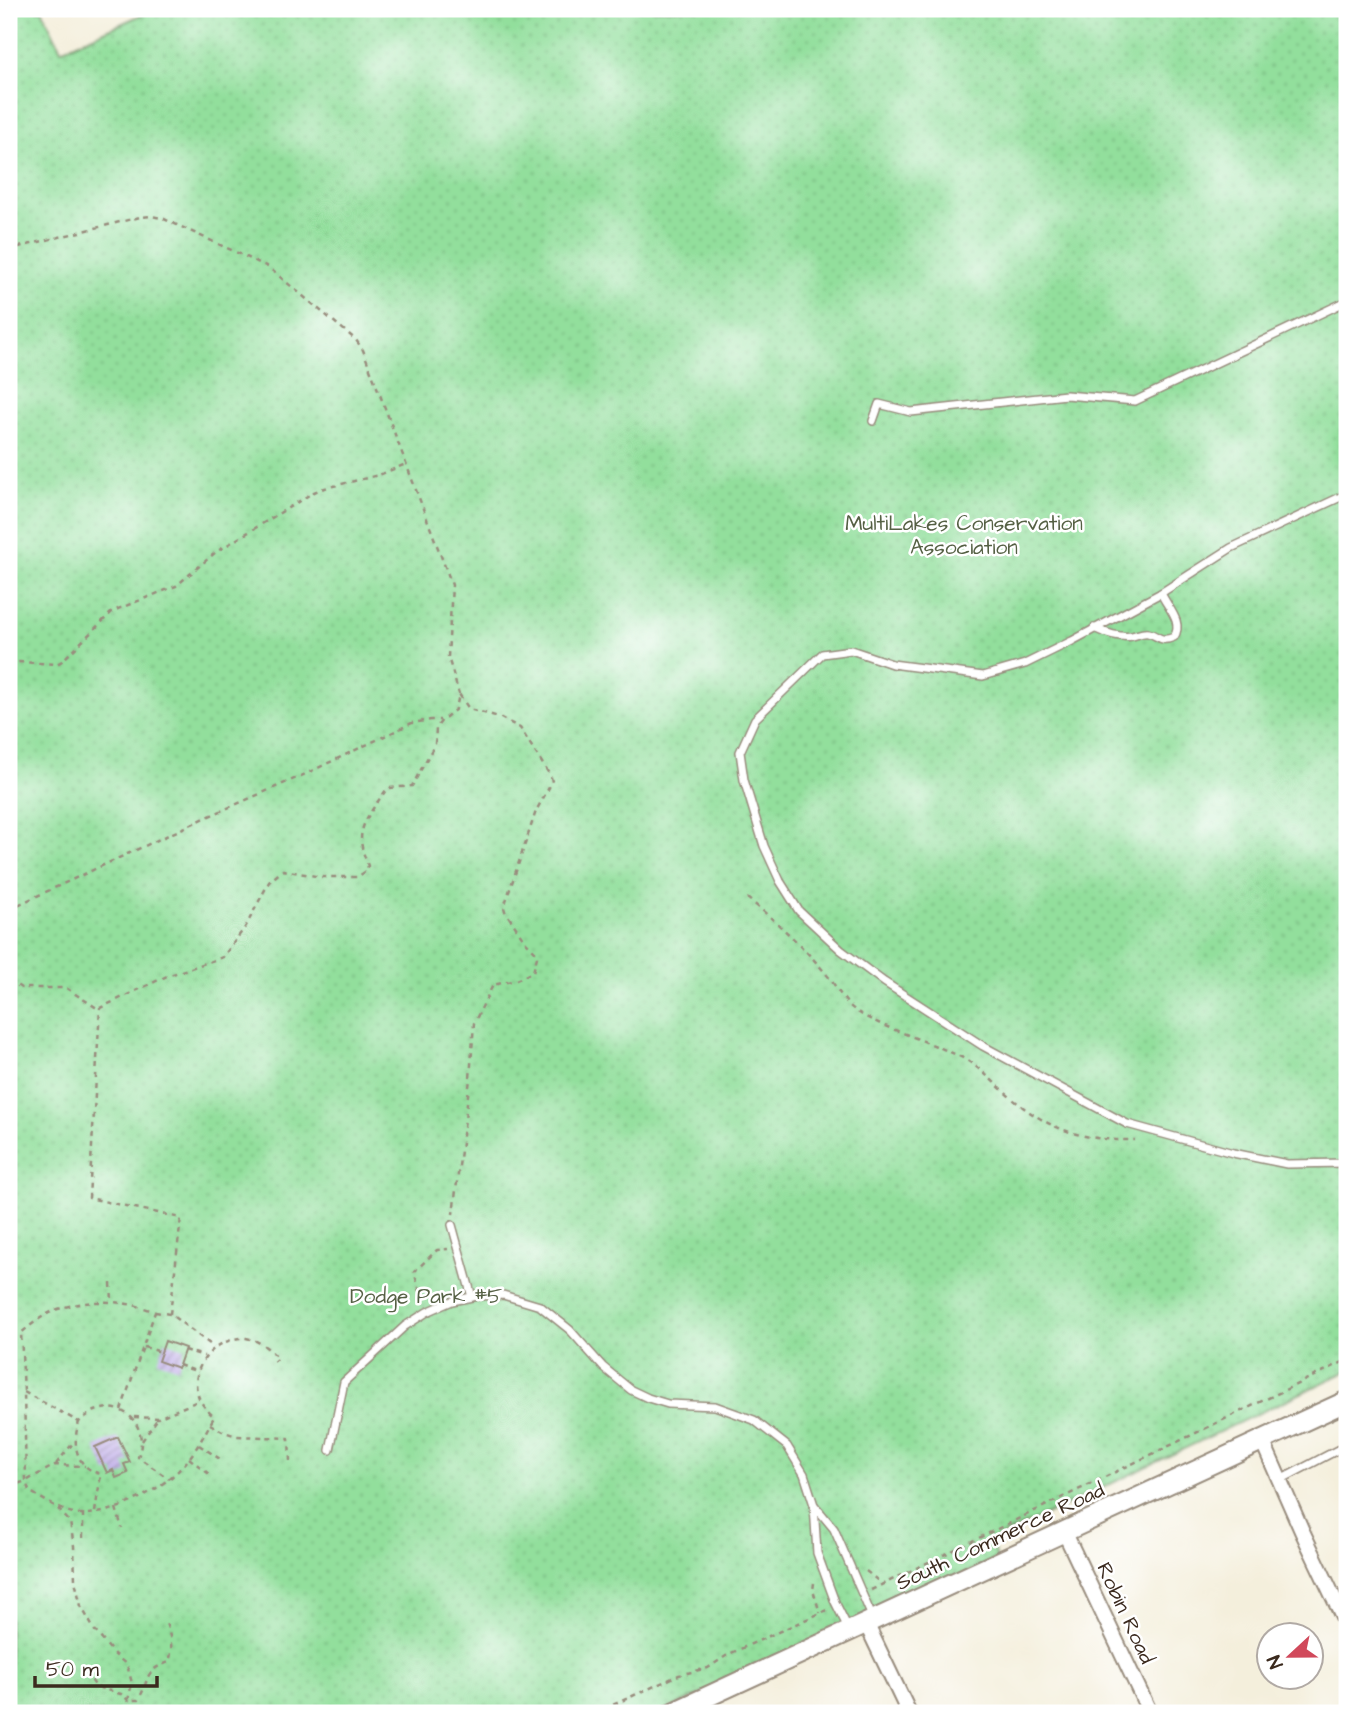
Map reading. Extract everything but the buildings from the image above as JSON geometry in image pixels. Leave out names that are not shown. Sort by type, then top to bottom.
[{"type":"street","name":"South Commerce Road","points":[[672,1713],[1347,1401]]},
{"type":"street","points":[[1262,1440],[1347,1626]]},
{"type":"street","name":"Robin Road","points":[[1064,1531],[1150,1713]]},
{"type":"street","points":[[863,1624],[909,1713]]},
{"type":"lane","points":[[873,421],[879,404],[911,412],[1066,395],[1135,401],[1347,302]]},
{"type":"lane","points":[[1347,494],[1231,548],[1161,593],[1025,664],[983,676],[892,664],[851,650],[822,654],[755,719],[740,752],[744,780],[764,846],[780,881],[799,911],[841,950],[884,982],[983,1046],[1127,1124],[1233,1153],[1287,1164],[1347,1163]]},
{"type":"lane","points":[[1094,628],[1106,634],[1128,637],[1147,633],[1164,640],[1174,637],[1178,629],[1177,623],[1161,593]]},
{"type":"lane","points":[[452,1224],[472,1297]]},
{"type":"lane","points":[[330,1450],[344,1382],[405,1326],[452,1301],[472,1297],[503,1295],[540,1306],[631,1390],[668,1404],[715,1406],[754,1420],[787,1446],[804,1474],[814,1505],[817,1553],[837,1606],[863,1624]]},
{"type":"lane","points":[[1280,1480],[1347,1445]]},
{"type":"lane","points":[[814,1505],[834,1529],[863,1624]]},
{"type":"path","points":[[9,252],[15,248],[140,217],[162,218],[268,267],[356,340],[363,350],[452,586],[448,657],[459,694],[469,709],[499,717],[520,728],[552,782],[536,811],[504,906],[537,957],[533,972],[516,980],[493,985],[475,1019],[452,1224]]},
{"type":"path","points":[[9,666],[19,662],[61,662],[113,611],[176,586],[216,552],[314,492],[379,475],[406,464]]},
{"type":"path","points":[[170,1314],[181,1217],[89,1198],[100,1008],[167,976],[223,957],[246,926],[269,882],[283,870],[321,877],[357,877],[365,872],[368,866],[362,849],[361,832],[386,790],[412,786],[435,744],[436,728],[456,709],[459,694]]},
{"type":"path","points":[[9,909],[412,723],[442,720]]},
{"type":"path","points":[[747,898],[808,952],[848,1004],[862,1016],[963,1058],[1046,1123],[1086,1136],[1138,1140]]},
{"type":"path","points":[[9,981],[21,988],[66,988],[100,1010]]},
{"type":"path","points":[[427,1312],[414,1272],[437,1250],[458,1247]]},
{"type":"path","points":[[111,1283],[112,1301]]},
{"type":"path","points":[[128,1700],[132,1683],[127,1665],[95,1631],[81,1606],[75,1581],[70,1522],[55,1507],[29,1491],[26,1481],[21,1333],[57,1310],[112,1301],[138,1304],[155,1312],[170,1314],[214,1347]]},
{"type":"path","points":[[121,1410],[155,1312]]},
{"type":"path","points":[[55,1507],[75,1513],[116,1508],[137,1499],[169,1479],[199,1445],[214,1417],[200,1400],[197,1387],[198,1373],[204,1356],[214,1347],[236,1338],[255,1340],[278,1358],[272,1363]]},
{"type":"path","points":[[143,1346],[161,1352]]},
{"type":"path","points":[[184,1350],[204,1356]]},
{"type":"path","points":[[874,1589],[1347,1360]]},
{"type":"path","points":[[179,1365],[198,1373]]},
{"type":"path","points":[[24,1391],[79,1422]]},
{"type":"path","points":[[132,1417],[158,1418],[200,1400]]},
{"type":"path","points":[[9,1487],[55,1465],[74,1442],[79,1422],[95,1410],[121,1410],[132,1417],[139,1428],[142,1441]]},
{"type":"path","points":[[158,1418],[142,1441],[138,1457],[169,1479]]},
{"type":"path","points":[[210,1424],[237,1436],[289,1438],[290,1461]]},
{"type":"path","points":[[74,1442],[77,1455],[85,1466],[101,1474],[95,1512]]},
{"type":"path","points":[[199,1445],[220,1459]]},
{"type":"path","points":[[189,1458],[209,1474]]},
{"type":"path","points":[[55,1465],[85,1466]]},
{"type":"path","points":[[116,1508],[122,1528]]},
{"type":"path","points":[[83,1513],[83,1541]]},
{"type":"path","points":[[596,1713],[679,1675],[708,1668],[729,1654],[822,1612],[813,1590],[815,1577],[823,1571]]},
{"type":"path","points":[[128,1700],[138,1700],[147,1675],[157,1666],[169,1662],[172,1639],[165,1620]]},
{"type":"path","points":[[86,1672],[96,1687],[121,1694],[128,1700],[134,1713]]},
{"type":"green space","points":[[9,9],[42,9],[61,50],[155,9],[1347,9],[1347,1371],[991,1541],[997,1559],[660,1713],[9,1713]]},
{"type":"park label","name":"MultiLakes Conservation Association","points":[[964,535]]},
{"type":"park label","name":"Dodge Park #5","points":[[426,1296]]}]
